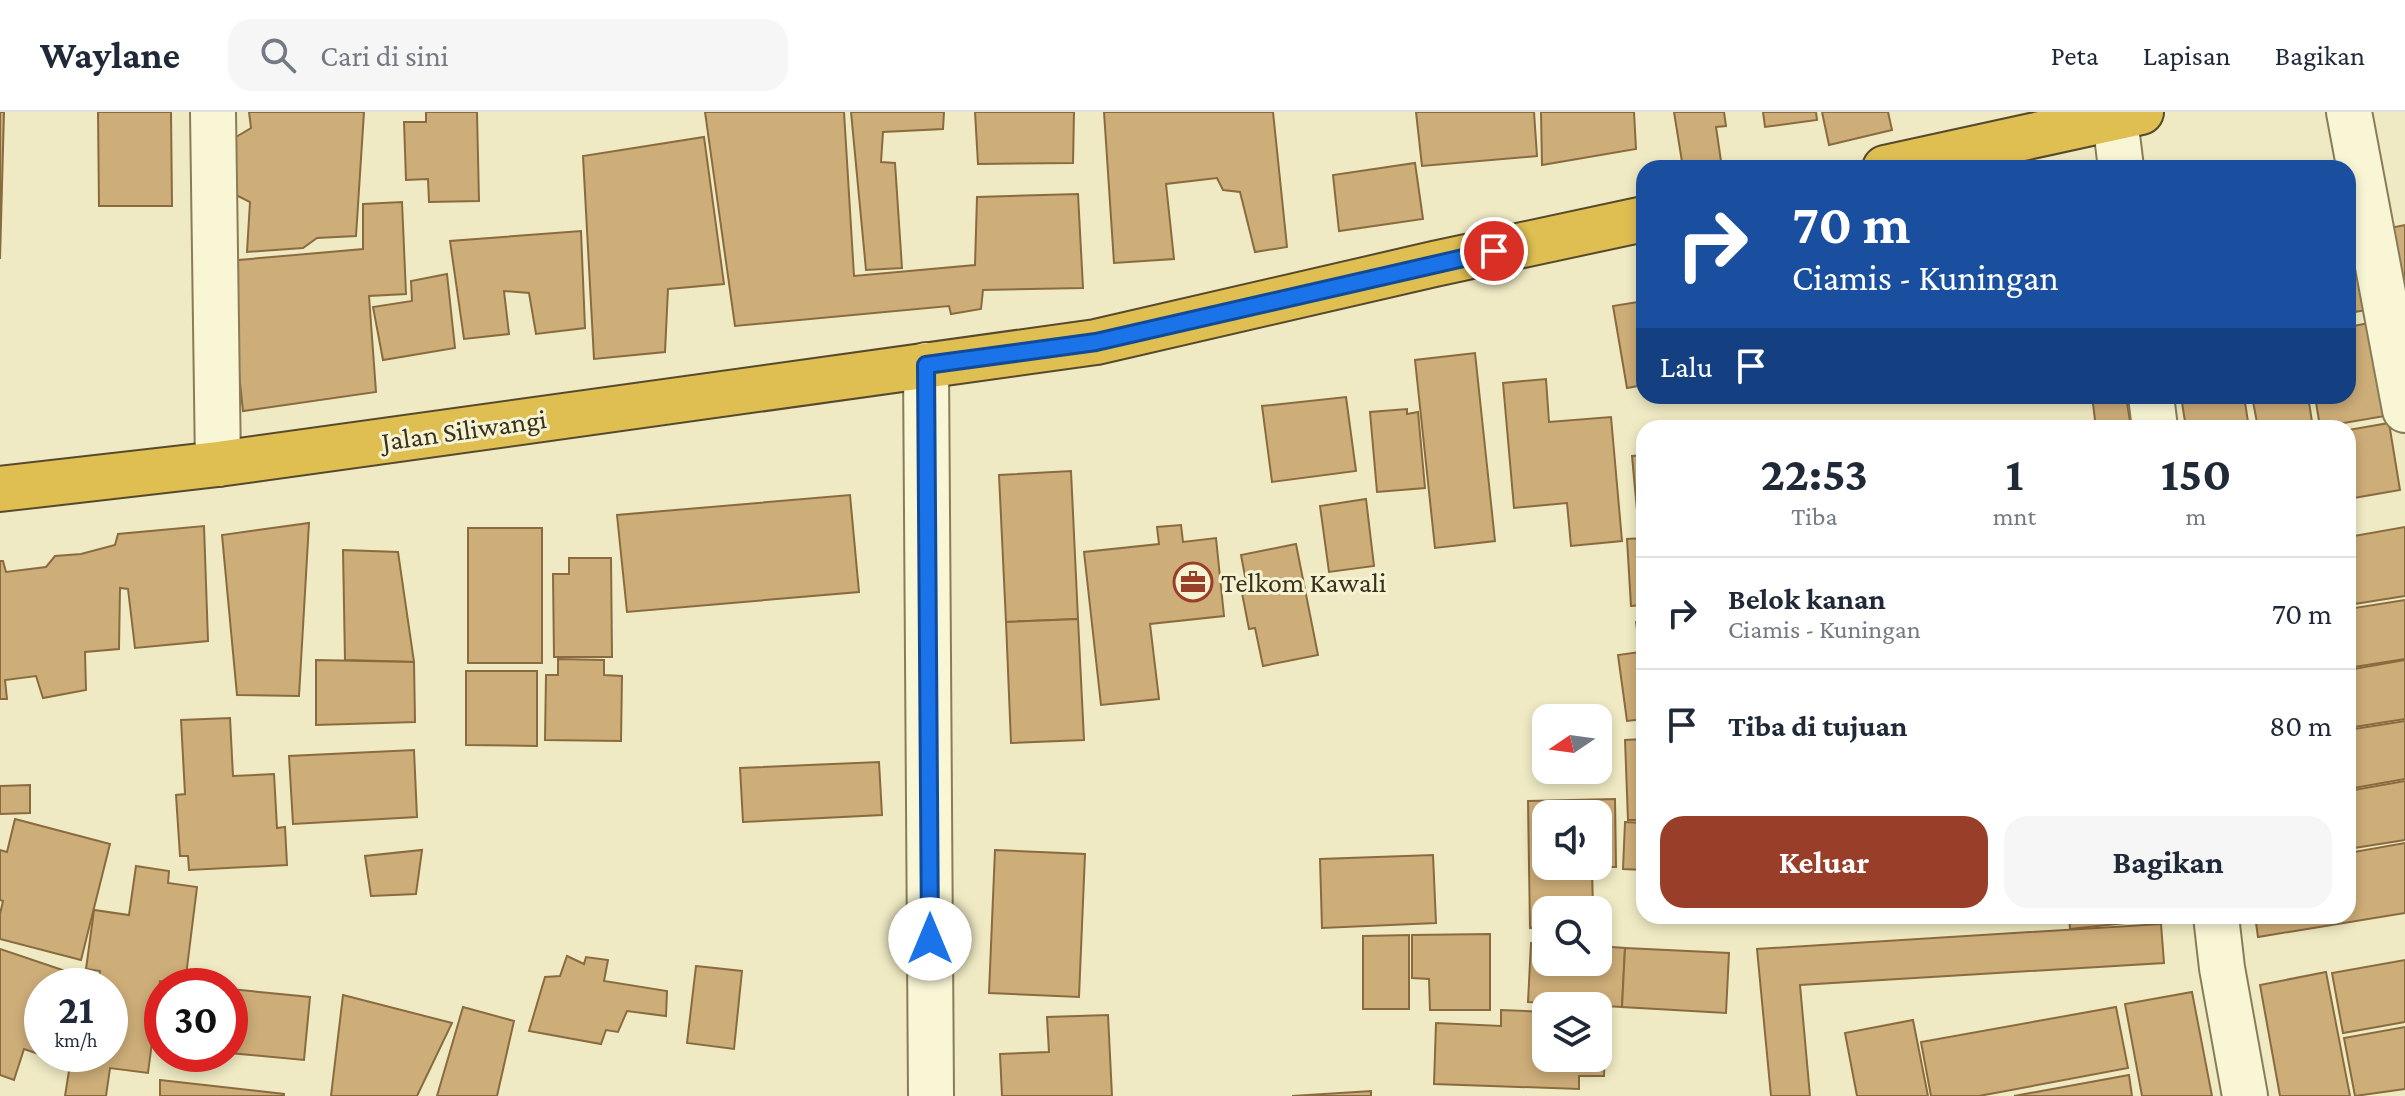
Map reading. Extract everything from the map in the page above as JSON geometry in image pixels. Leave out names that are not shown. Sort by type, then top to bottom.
[{"type":"highway","points":[[1922,160],[2128,116]]},
{"type":"highway","name":"Jalan Siliwangi","points":[[0,489],[218,464],[1096,342],[1636,221]]},
{"type":"street","points":[[213,112],[218,464]]},
{"type":"street","points":[[2349,112],[2405,410]]},
{"type":"street","points":[[2122,160],[2128,116]]},
{"type":"street","points":[[926,365],[931,1096]]},
{"type":"street","points":[[2217,924],[2245,1096]]},
{"type":"building","points":[[0,112],[4,112],[0,259]]},
{"type":"building","points":[[98,112],[171,112],[172,206],[99,206]]},
{"type":"building","points":[[249,112],[364,112],[356,236],[317,238],[303,248],[247,252],[250,202],[234,194],[231,140],[251,128]]},
{"type":"building","points":[[426,112],[477,112],[479,201],[429,202],[428,179],[406,180],[404,122],[426,122]]},
{"type":"building","points":[[705,112],[844,112],[854,276],[975,265],[977,197],[1078,194],[1083,288],[983,290],[981,309],[951,314],[949,306],[735,326]]},
{"type":"building","points":[[851,112],[944,112],[943,129],[883,132],[881,162],[895,163],[902,268],[866,270]]},
{"type":"building","points":[[975,112],[1074,112],[1073,163],[978,164]]},
{"type":"building","points":[[1104,112],[1273,112],[1287,247],[1255,252],[1240,192],[1223,190],[1217,178],[1166,184],[1174,259],[1114,263]]},
{"type":"building","points":[[1416,112],[1534,112],[1537,156],[1422,166]]},
{"type":"building","points":[[1541,112],[1634,112],[1636,149],[1542,165]]},
{"type":"building","points":[[1674,112],[1724,112],[1726,126],[1716,127],[1721,160],[1682,160]]},
{"type":"building","points":[[1763,112],[1816,112],[1817,120],[1765,127]]},
{"type":"building","points":[[1822,112],[1888,112],[1892,130],[1829,145]]},
{"type":"building","points":[[704,137],[724,284],[668,289],[665,352],[594,359],[583,156]]},
{"type":"building","points":[[1415,163],[1423,219],[1339,231],[1333,175]]},
{"type":"building","points":[[402,202],[406,294],[369,296],[376,392],[243,411],[227,261],[363,249],[363,204]]},
{"type":"building","points":[[2405,225],[2405,334],[2385,229]]},
{"type":"building","points":[[581,231],[585,328],[536,334],[529,293],[504,291],[509,334],[464,339],[450,241]]},
{"type":"building","points":[[2356,255],[2367,310],[2356,312]]},
{"type":"building","points":[[447,274],[455,348],[383,360],[373,307],[412,301],[411,281]]},
{"type":"building","points":[[1636,302],[1636,386],[1627,388],[1613,306]]},
{"type":"building","points":[[2369,323],[2385,416],[2356,421],[2319,420],[2316,404],[2356,404],[2356,325]]},
{"type":"building","points":[[1475,353],[1495,541],[1435,548],[1415,360]]},
{"type":"building","points":[[1546,379],[1549,422],[1611,417],[1622,541],[1571,546],[1567,503],[1514,508],[1503,383]]},
{"type":"building","points":[[1346,397],[1356,471],[1272,482],[1262,406]]},
{"type":"building","points":[[2093,404],[2127,404],[2130,420],[2095,420]]},
{"type":"building","points":[[2182,404],[2245,404],[2248,420],[2185,420]]},
{"type":"building","points":[[2254,404],[2309,404],[2312,420],[2256,420]]},
{"type":"building","points":[[1407,409],[1407,414],[1418,412],[1425,488],[1377,492],[1370,412]]},
{"type":"building","points":[[2389,423],[2400,490],[2356,498],[2356,429]]},
{"type":"building","points":[[1632,456],[1636,456],[1636,499]]},
{"type":"building","points":[[1071,471],[1078,619],[1006,622],[999,475]]},
{"type":"building","points":[[850,495],[859,592],[627,612],[617,515]]},
{"type":"building","points":[[1366,499],[1374,566],[1329,572],[1320,506]]},
{"type":"building","points":[[309,523],[299,696],[237,695],[222,535]]},
{"type":"building","points":[[1181,525],[1183,542],[1216,538],[1224,616],[1150,624],[1159,699],[1101,705],[1084,552],[1159,544],[1157,527]]},
{"type":"building","points":[[204,526],[208,641],[135,648],[128,589],[120,588],[119,649],[85,652],[86,690],[43,698],[36,676],[5,680],[7,699],[0,699],[0,561],[3,561],[6,572],[46,567],[55,556],[81,554],[115,545],[118,534]]},
{"type":"building","points":[[2405,527],[2405,596],[2356,604],[2356,536]]},
{"type":"building","points":[[468,528],[542,528],[542,663],[468,663]]},
{"type":"building","points":[[1636,538],[1636,606],[1631,606],[1627,539]]},
{"type":"building","points":[[1296,544],[1318,655],[1263,666],[1255,628],[1249,629],[1242,593],[1248,592],[1241,555]]},
{"type":"building","points":[[343,550],[398,552],[414,662],[345,660]]},
{"type":"building","points":[[569,558],[611,558],[612,657],[554,657],[553,574],[569,574]]},
{"type":"building","points":[[2405,600],[2405,659],[2356,667],[2356,608]]},
{"type":"building","points":[[1078,619],[1084,740],[1011,743],[1006,622]]},
{"type":"building","points":[[1636,653],[1636,720],[1627,721],[1618,655]]},
{"type":"building","points":[[558,659],[604,660],[604,675],[622,676],[621,741],[545,740],[546,675],[558,675]]},
{"type":"building","points":[[316,660],[414,662],[415,722],[316,725]]},
{"type":"building","points":[[2405,660],[2405,719],[2356,727],[2356,669]]},
{"type":"building","points":[[466,671],[537,671],[537,746],[466,745]]},
{"type":"building","points":[[230,718],[233,776],[274,774],[277,828],[285,827],[287,865],[189,870],[188,856],[180,856],[176,795],[185,794],[181,720]]},
{"type":"building","points":[[2405,721],[2405,779],[2356,788],[2356,729]]},
{"type":"building","points":[[1636,739],[1636,820],[1628,820],[1625,740]]},
{"type":"building","points":[[414,750],[417,817],[293,824],[289,756]]},
{"type":"building","points":[[879,762],[882,815],[743,822],[740,768]]},
{"type":"building","points":[[2405,781],[2405,840],[2356,848],[2356,790]]},
{"type":"building","points":[[30,785],[30,813],[0,814],[0,786]]},
{"type":"building","points":[[1615,799],[1616,867],[1612,867],[1612,800],[1572,800]]},
{"type":"building","points":[[1528,801],[1532,801],[1532,880],[1592,880],[1593,896],[1532,896],[1530,928]]},
{"type":"building","points":[[15,819],[110,844],[81,960],[0,939],[3,901],[0,900],[0,850],[7,852]]},
{"type":"building","points":[[1625,822],[1636,823],[1636,870],[1623,869]]},
{"type":"building","points":[[2405,843],[2405,913],[2356,921],[2356,852]]},
{"type":"building","points":[[422,850],[416,894],[371,896],[365,856]]},
{"type":"building","points":[[995,850],[1085,854],[1079,997],[989,993]]},
{"type":"building","points":[[1433,855],[1436,923],[1322,928],[1320,859]]},
{"type":"building","points":[[136,866],[169,871],[168,883],[197,887],[187,968],[144,968],[144,1072],[148,1073],[128,1070],[128,968],[86,968],[94,910],[129,915]]},
{"type":"building","points":[[2070,924],[2117,924],[2070,929]]},
{"type":"building","points":[[2161,924],[2164,963],[1800,985],[1810,1096],[1771,1096],[1757,949]]},
{"type":"building","points":[[2256,924],[2338,924],[2258,937]]},
{"type":"building","points":[[1490,934],[1490,1010],[1430,1010],[1429,979],[1412,978],[1412,935]]},
{"type":"building","points":[[1409,935],[1409,1009],[1363,1009],[1363,936]]},
{"type":"building","points":[[1531,943],[1532,976],[1612,976],[1612,947],[1625,948],[1622,1007],[1612,1006],[1612,992],[1532,992],[1532,1002],[1528,1002]]},
{"type":"building","points":[[1625,948],[1729,953],[1726,1013],[1622,1007]]},
{"type":"building","points":[[0,949],[56,968],[24,968],[24,1049],[14,1080],[0,1075]]},
{"type":"building","points":[[567,956],[584,964],[586,957],[608,960],[604,981],[667,991],[666,1016],[627,1011],[618,1032],[606,1030],[601,1044],[529,1031],[545,977],[560,976]]},
{"type":"building","points":[[2405,960],[2405,1022],[2343,1033],[2332,973]]},
{"type":"building","points":[[696,966],[742,971],[734,1049],[687,1043]]},
{"type":"building","points":[[2326,972],[2350,1096],[2280,1096],[2260,985]]},
{"type":"building","points":[[248,991],[310,997],[304,1060],[248,1055]]},
{"type":"building","points":[[2192,992],[2212,1096],[2142,1096],[2125,1004]]},
{"type":"building","points":[[343,995],[452,1023],[417,1096],[331,1096]]},
{"type":"building","points":[[463,1007],[514,1021],[497,1096],[437,1096]]},
{"type":"building","points":[[2116,1007],[2128,1068],[1979,1096],[1931,1096],[1921,1042]]},
{"type":"building","points":[[1501,1010],[1532,1011],[1532,1072],[1604,1072],[1604,1076],[1579,1076],[1579,1089],[1434,1084],[1436,1023],[1501,1026]]},
{"type":"building","points":[[1108,1015],[1112,1096],[1002,1096],[1000,1054],[1049,1052],[1047,1017]]},
{"type":"building","points":[[1913,1020],[1928,1096],[1857,1096],[1845,1033]]},
{"type":"building","points":[[2405,1027],[2405,1089],[2355,1096],[2344,1038]]},
{"type":"building","points":[[69,1072],[109,1072],[106,1096],[65,1096]]},
{"type":"building","points":[[2129,1075],[2132,1096],[2014,1096]]},
{"type":"building","points":[[160,1080],[284,1094],[284,1096],[160,1096]]},
{"type":"building","points":[[1371,1091],[1371,1096],[1292,1096]]},
{"type":"place","name":"Telkom Kawali","points":[[1193,582]]},
{"type":"route","points":[[930,939],[926,365],[1096,342],[1494,251]]}]
